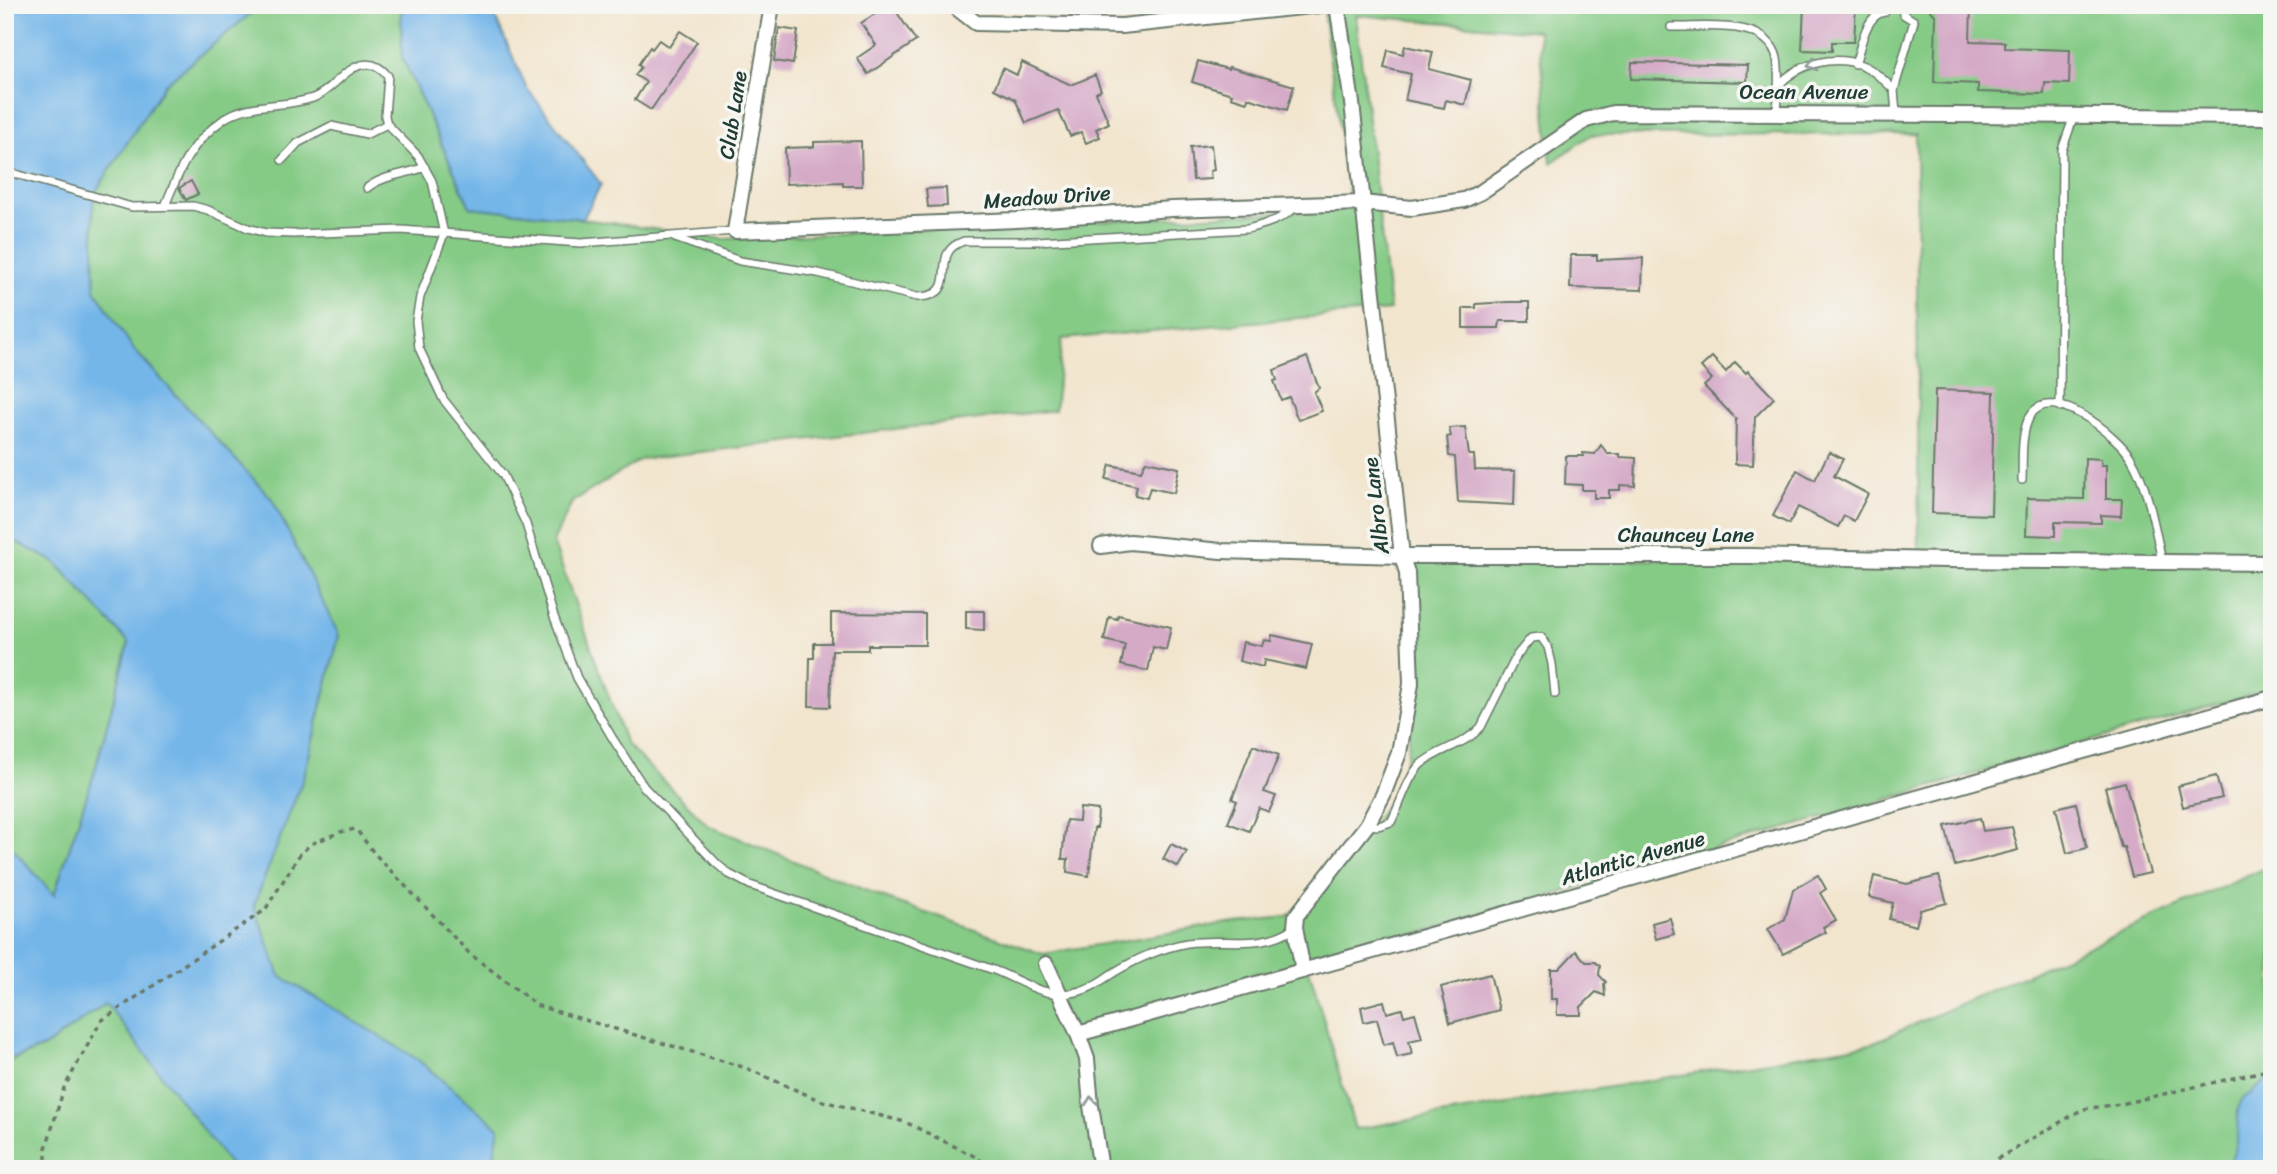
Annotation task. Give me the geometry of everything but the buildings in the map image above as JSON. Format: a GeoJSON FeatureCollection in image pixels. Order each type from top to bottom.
{"type":"FeatureCollection","features":[{"type":"Feature","properties":{"kind":"street","name":"Club Lane"},"geometry":{"type":"LineString","coordinates":[[735,231],[772,5]]}},
{"type":"Feature","properties":{"kind":"street"},"geometry":{"type":"LineString","coordinates":[[957,5],[958,9],[976,23],[1122,26],[1320,5]]}},
{"type":"Feature","properties":{"kind":"street","name":"Albro Lane"},"geometry":{"type":"LineString","coordinates":[[1294,926],[1298,912],[1367,825],[1384,794],[1399,753],[1411,684],[1407,573],[1402,556],[1352,103],[1337,5]]}},
{"type":"Feature","properties":{"kind":"street","name":"Ocean Avenue"},"geometry":{"type":"LineString","coordinates":[[1362,204],[1412,208],[1464,200],[1503,178],[1586,120],[1613,113],[2272,117]]}},
{"type":"Feature","properties":{"kind":"street","name":"Meadow Drive"},"geometry":{"type":"LineString","coordinates":[[735,231],[1017,220],[1172,209],[1362,204]]}},
{"type":"Feature","properties":{"kind":"street","name":"Chauncey Lane"},"geometry":{"type":"LineString","coordinates":[[1101,546],[1130,542],[1221,551],[1402,556],[1750,556],[2272,563]]}},
{"type":"Feature","properties":{"kind":"street","name":"Atlantic Avenue"},"geometry":{"type":"LineString","coordinates":[[1078,1034],[2272,698]]}},
{"type":"Feature","properties":{"kind":"street"},"geometry":{"type":"LineString","coordinates":[[1294,926],[1303,971]]}},
{"type":"Feature","properties":{"kind":"street"},"geometry":{"type":"LineString","coordinates":[[1046,964],[1087,1059],[1101,1169]]}},
{"type":"Feature","properties":{"kind":"lane"},"geometry":{"type":"LineString","coordinates":[[1855,64],[1871,18],[1885,12]]}},
{"type":"Feature","properties":{"kind":"lane"},"geometry":{"type":"LineString","coordinates":[[1896,114],[1894,90],[1914,21],[1903,14]]}},
{"type":"Feature","properties":{"kind":"lane"},"geometry":{"type":"LineString","coordinates":[[1671,27],[1745,28],[1763,37],[1770,43],[1777,58],[1777,113]]}},
{"type":"Feature","properties":{"kind":"lane"},"geometry":{"type":"LineString","coordinates":[[1778,87],[1801,68],[1823,62],[1848,62],[1864,66],[1894,90]]}},
{"type":"Feature","properties":{"kind":"lane"},"geometry":{"type":"LineString","coordinates":[[165,206],[183,162],[197,142],[227,117],[269,104],[313,98],[328,91],[335,81],[362,64],[372,64],[383,69],[388,76],[387,124],[425,167],[432,181],[444,234],[421,296],[416,321],[419,348],[443,399],[503,475],[526,524],[553,614],[577,678],[644,788],[729,874],[750,885],[998,971],[1036,989],[1069,994],[1089,989],[1151,953],[1186,943],[1216,940],[1250,943],[1266,941],[1283,936],[1294,926]]}},
{"type":"Feature","properties":{"kind":"lane"},"geometry":{"type":"LineString","coordinates":[[2060,407],[2062,150],[2074,115]]}},
{"type":"Feature","properties":{"kind":"lane"},"geometry":{"type":"LineString","coordinates":[[282,160],[298,143],[331,126],[367,134],[387,124]]}},
{"type":"Feature","properties":{"kind":"lane"},"geometry":{"type":"LineString","coordinates":[[367,188],[379,180],[425,167]]}},
{"type":"Feature","properties":{"kind":"lane"},"geometry":{"type":"LineString","coordinates":[[5,170],[127,206],[193,206],[267,233],[401,230],[581,243],[735,231]]}},
{"type":"Feature","properties":{"kind":"lane"},"geometry":{"type":"LineString","coordinates":[[671,237],[740,261],[818,273],[917,297],[937,294],[942,286],[949,249],[964,241],[1037,241],[1247,229],[1286,216],[1297,206]]}},
{"type":"Feature","properties":{"kind":"lane"},"geometry":{"type":"LineString","coordinates":[[2022,480],[2025,432],[2030,416],[2038,408],[2047,406],[2071,408],[2106,429],[2131,458],[2153,518],[2162,562]]}},
{"type":"Feature","properties":{"kind":"lane"},"geometry":{"type":"LineString","coordinates":[[1367,825],[1378,827],[1391,822],[1420,765],[1473,736],[1481,727],[1517,655],[1531,638],[1541,637],[1548,647],[1555,694]]}},
{"type":"Feature","properties":{"kind":"path"},"geometry":{"type":"LineString","coordinates":[[46,1169],[46,1148],[64,1088],[101,1021],[265,909],[300,854],[311,844],[340,832],[356,829],[374,853],[469,953],[538,1006],[746,1068],[819,1100],[905,1122],[974,1156],[993,1169]]}},
{"type":"Feature","properties":{"kind":"path"},"geometry":{"type":"LineString","coordinates":[[1980,1169],[2083,1109],[2122,1104],[2272,1069]]}},
{"type":"Feature","properties":{"kind":"green space"},"geometry":{"type":"Polygon","coordinates":[[[261,5],[401,5],[402,57],[470,207],[583,219],[724,239],[1351,209],[1324,5],[2272,5],[2272,689],[1308,965],[1355,1129],[1870,1044],[2272,865],[2272,1169],[5,1169],[5,1063],[46,1046],[254,905],[304,776],[339,636],[272,499],[134,350],[95,290],[93,203],[5,165],[96,191],[165,84],[261,5]],[[1356,15],[1390,310],[1062,339],[1055,410],[642,459],[572,502],[553,542],[626,744],[709,826],[884,898],[1043,954],[1234,922],[1287,917],[1320,891],[1350,857],[1391,798],[1407,757],[1410,730],[1408,560],[1919,560],[1916,134],[1591,135],[1551,163],[1538,31],[1356,15]]]}},
{"type":"Feature","properties":{"kind":"green space"},"geometry":{"type":"Polygon","coordinates":[[[5,536],[55,562],[129,642],[94,774],[54,895],[5,840],[5,536]]]}},
{"type":"Feature","properties":{"kind":"water"},"geometry":{"type":"Polygon","coordinates":[[[5,5],[261,5],[165,84],[96,191],[93,203],[95,290],[134,350],[272,499],[339,635],[304,776],[254,905],[280,976],[417,1059],[499,1128],[493,1162],[496,1169],[233,1169],[106,1003],[46,1046],[15,1058],[5,1054],[5,840],[54,895],[94,774],[129,643],[55,562],[5,536],[5,5]]]}},
{"type":"Feature","properties":{"kind":"water"},"geometry":{"type":"Polygon","coordinates":[[[401,5],[490,5],[526,87],[601,184],[583,219],[470,207],[402,57],[401,5]]]}},
{"type":"Feature","properties":{"kind":"water"},"geometry":{"type":"Polygon","coordinates":[[[2272,1076],[2272,1169],[2227,1169],[2237,1144],[2238,1109],[2242,1100],[2272,1076]]]}}]}
